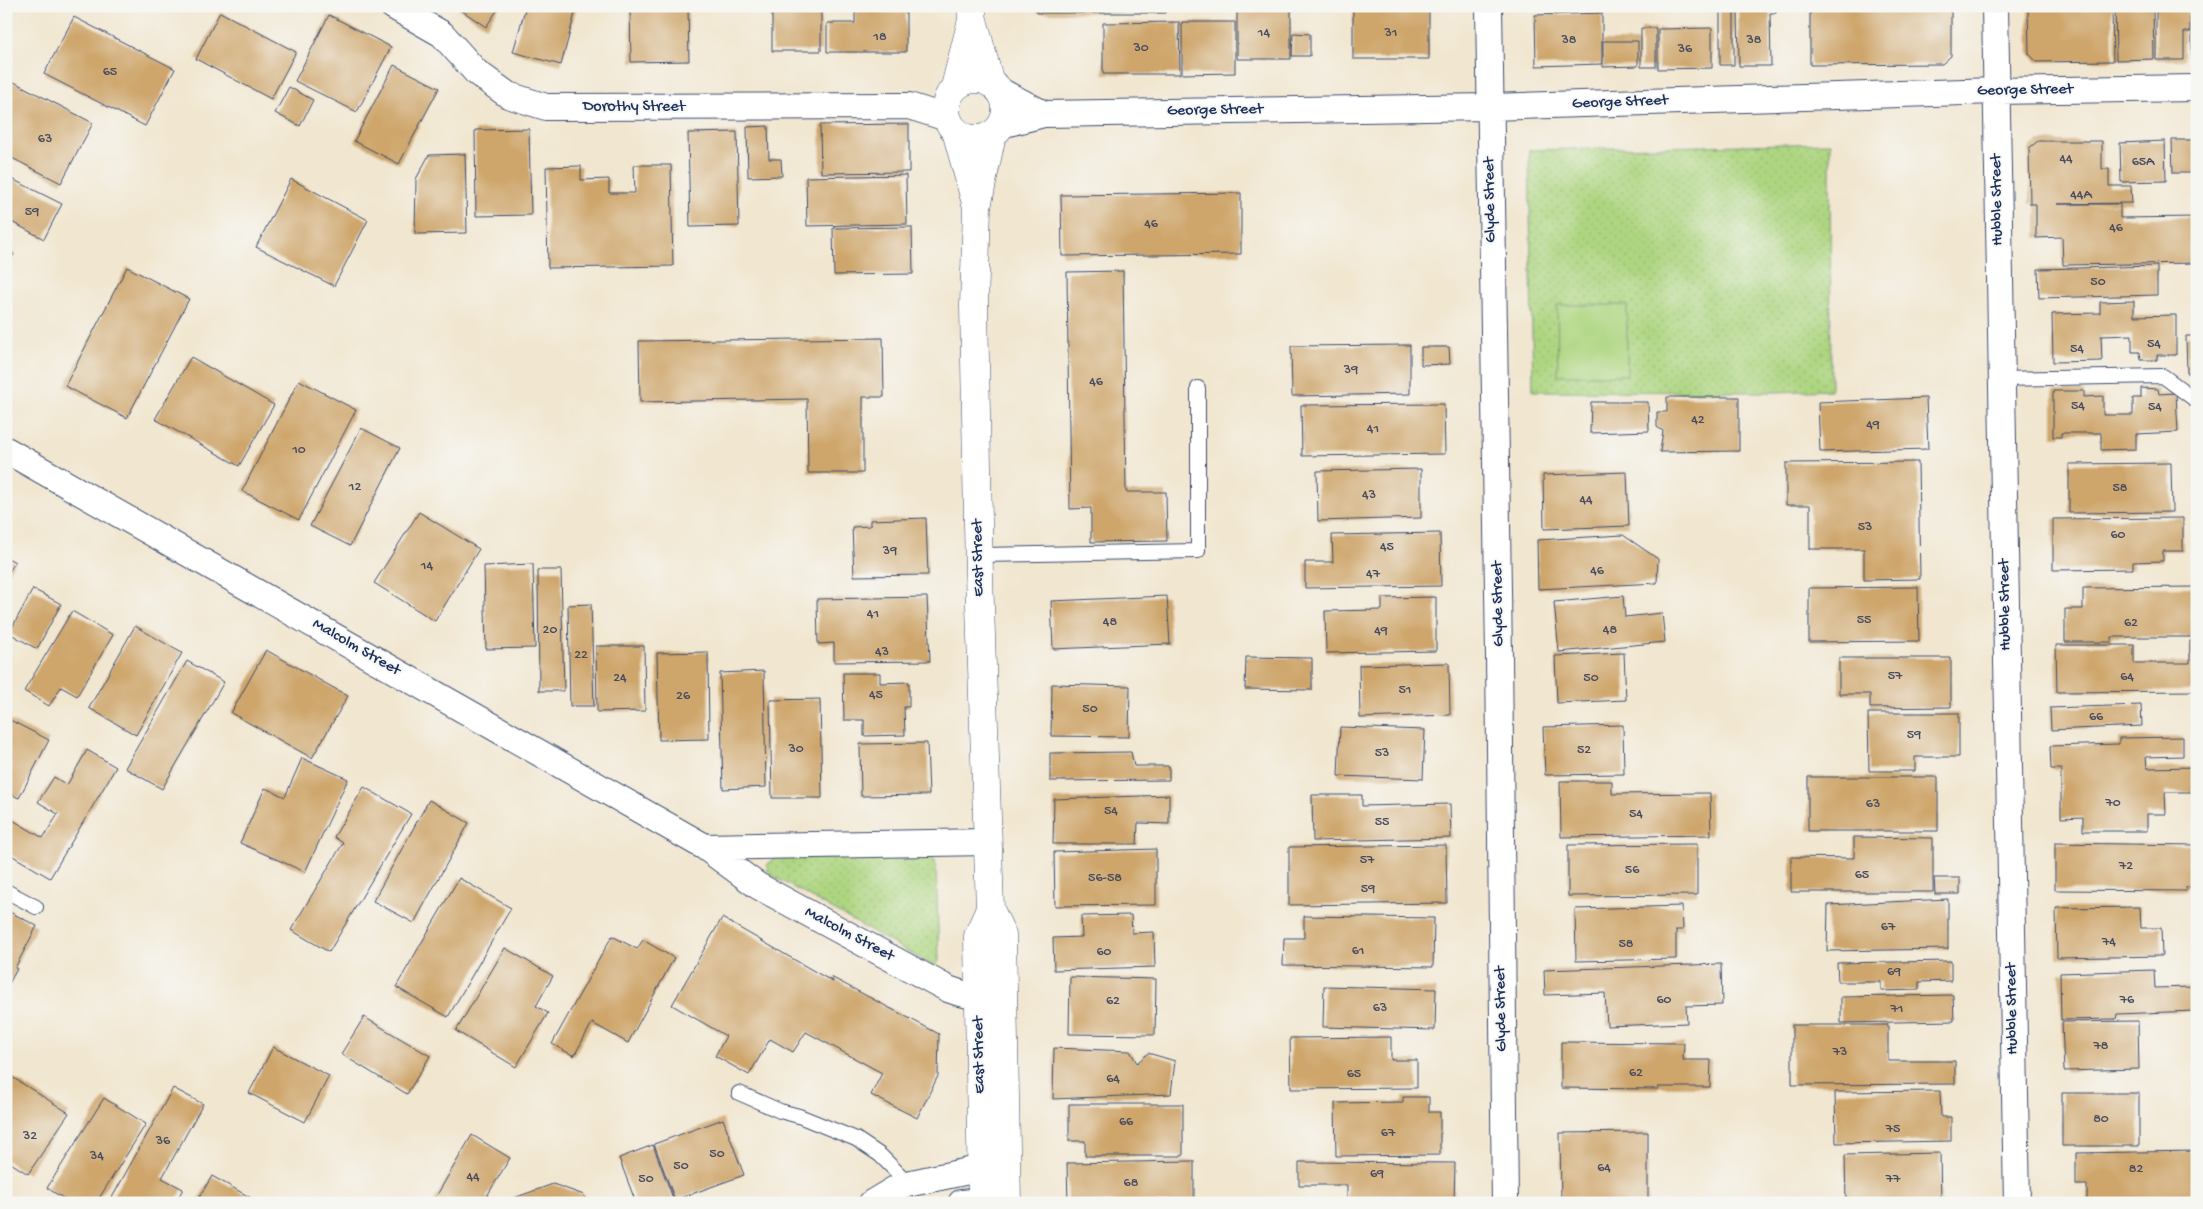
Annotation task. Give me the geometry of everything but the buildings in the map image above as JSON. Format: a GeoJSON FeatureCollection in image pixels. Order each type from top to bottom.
{"type":"FeatureCollection","features":[{"type":"Feature","properties":{"kind":"street","name":"Dorothy Street"},"geometry":{"type":"LineString","coordinates":[[393,6],[442,34],[476,72],[508,95],[546,107],[952,107]]}},
{"type":"Feature","properties":{"kind":"street","name":"Glyde Street"},"geometry":{"type":"LineString","coordinates":[[1489,6],[1489,107],[1500,656],[1505,1203]]}},
{"type":"Feature","properties":{"kind":"street","name":"Hubble Street"},"geometry":{"type":"LineString","coordinates":[[1995,6],[2017,1203]]}},
{"type":"Feature","properties":{"kind":"street","name":"East Street"},"geometry":{"type":"LineString","coordinates":[[972,11],[994,86]]}},
{"type":"Feature","properties":{"kind":"street","name":"East Street"},"geometry":{"type":"LineString","coordinates":[[972,11],[952,107],[977,207]]}},
{"type":"Feature","properties":{"kind":"street"},"geometry":{"type":"LineString","coordinates":[[975,79],[994,86],[1005,107],[1004,116],[996,129],[983,138],[973,138],[952,107],[961,83],[975,79]]}},
{"type":"Feature","properties":{"kind":"street","name":"George Street"},"geometry":{"type":"LineString","coordinates":[[994,86],[1044,114]]}},
{"type":"Feature","properties":{"kind":"street","name":"George Street"},"geometry":{"type":"LineString","coordinates":[[996,129],[1044,114],[1489,107],[1996,91],[2197,88]]}},
{"type":"Feature","properties":{"kind":"street","name":"East Street"},"geometry":{"type":"LineString","coordinates":[[988,1202],[994,1165],[991,998],[978,936],[990,909],[979,555],[974,306],[977,207],[996,129]]}},
{"type":"Feature","properties":{"kind":"street","name":"Malcolm Street"},"geometry":{"type":"LineString","coordinates":[[6,450],[705,847],[758,886],[948,989],[961,994],[991,998]]}},
{"type":"Feature","properties":{"kind":"street"},"geometry":{"type":"LineString","coordinates":[[705,847],[988,842]]}},
{"type":"Feature","properties":{"kind":"street"},"geometry":{"type":"LineString","coordinates":[[872,1203],[902,1186],[994,1165]]}},
{"type":"Feature","properties":{"kind":"lane"},"geometry":{"type":"LineString","coordinates":[[2002,379],[2163,376],[2197,401]]}},
{"type":"Feature","properties":{"kind":"lane"},"geometry":{"type":"LineString","coordinates":[[979,555],[1198,551],[1198,388]]}},
{"type":"Feature","properties":{"kind":"lane"},"geometry":{"type":"LineString","coordinates":[[6,891],[36,907]]}},
{"type":"Feature","properties":{"kind":"lane"},"geometry":{"type":"LineString","coordinates":[[740,1093],[780,1111],[799,1116],[856,1139],[880,1155],[910,1184]]}},
{"type":"Feature","properties":{"kind":"green space"},"geometry":{"type":"Polygon","coordinates":[[[1830,143],[1831,390],[1774,392],[1533,391],[1529,150],[1830,143]]]}},
{"type":"Feature","properties":{"kind":"green space"},"geometry":{"type":"Polygon","coordinates":[[[1557,305],[1627,305],[1627,375],[1558,375],[1557,305]]]}},
{"type":"Feature","properties":{"kind":"green space"},"geometry":{"type":"Polygon","coordinates":[[[930,857],[936,863],[939,961],[935,967],[773,876],[768,872],[767,866],[773,858],[930,857]]]}}]}
